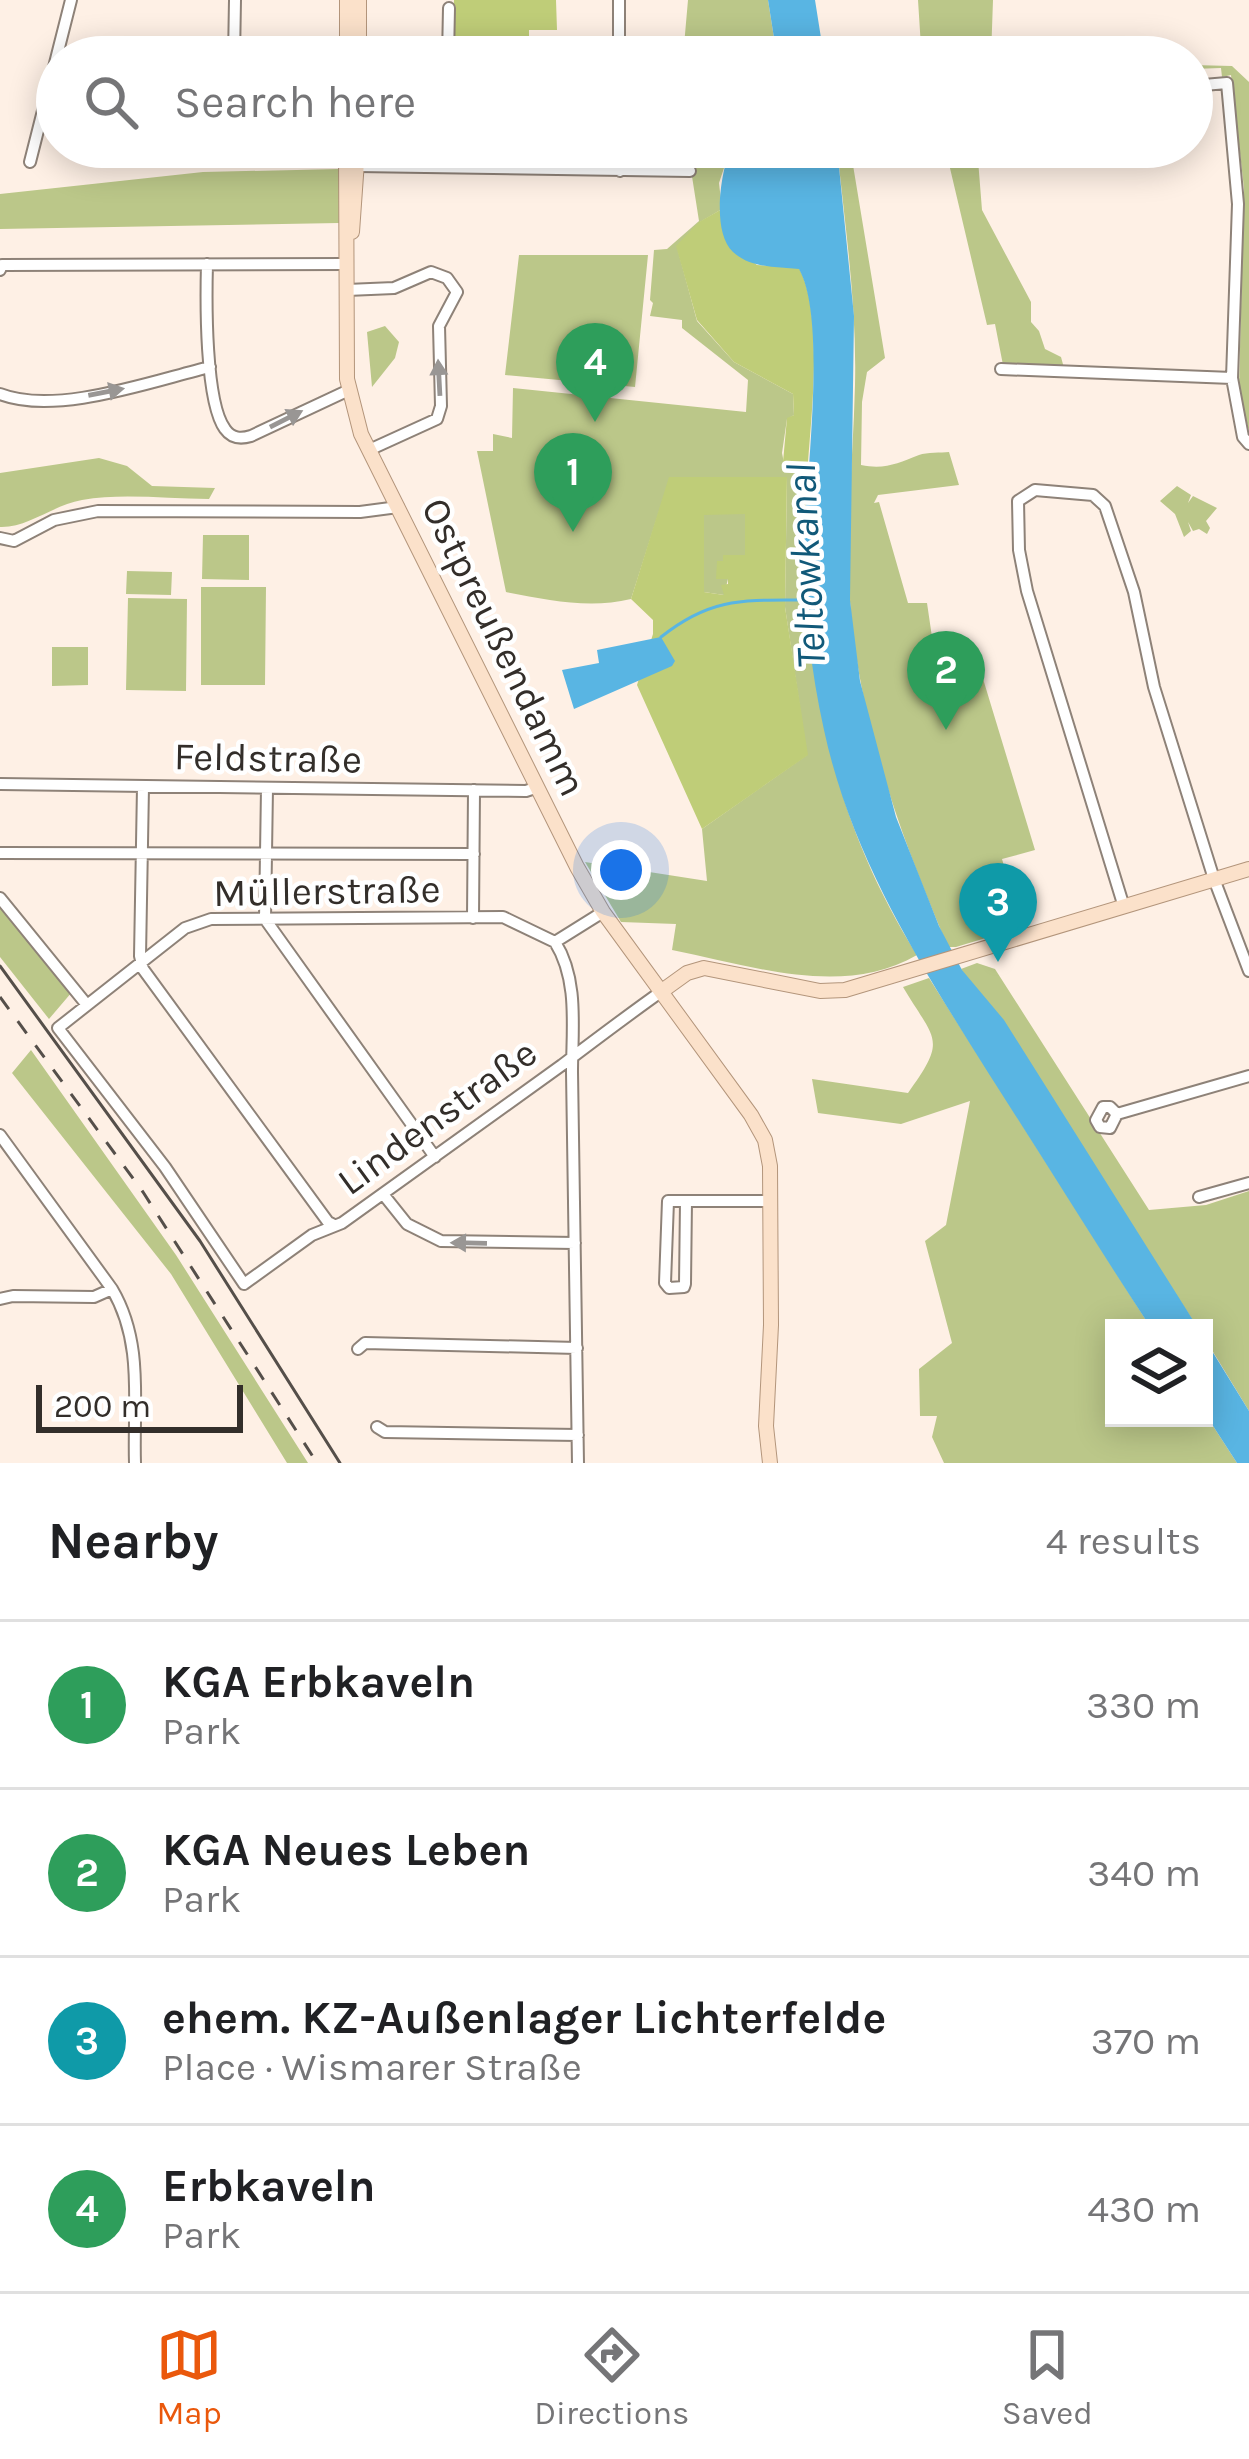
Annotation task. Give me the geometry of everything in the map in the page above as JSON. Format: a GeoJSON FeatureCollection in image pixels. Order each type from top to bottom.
{"type":"FeatureCollection","features":[{"type":"Feature","properties":{"kind":"main road"},"geometry":{"type":"LineString","coordinates":[[347,0],[347,36]]}},
{"type":"Feature","properties":{"kind":"main road"},"geometry":{"type":"LineString","coordinates":[[359,0],[359,36]]}},
{"type":"Feature","properties":{"kind":"main road","name":"Ostpreußendamm"},"geometry":{"type":"LineString","coordinates":[[352,168],[346,290],[349,390],[369,450],[535,788],[603,912],[760,1130],[769,1160],[766,1426],[770,1463]]}},
{"type":"Feature","properties":{"kind":"main road"},"geometry":{"type":"LineString","coordinates":[[662,991],[701,968],[834,991],[1249,869]]}},
{"type":"Feature","properties":{"kind":"street"},"geometry":{"type":"LineString","coordinates":[[62,36],[70,0]]}},
{"type":"Feature","properties":{"kind":"street"},"geometry":{"type":"LineString","coordinates":[[234,36],[235,0]]}},
{"type":"Feature","properties":{"kind":"street"},"geometry":{"type":"LineString","coordinates":[[619,36],[620,0]]}},
{"type":"Feature","properties":{"kind":"street"},"geometry":{"type":"LineString","coordinates":[[448,36],[449,8]]}},
{"type":"Feature","properties":{"kind":"street"},"geometry":{"type":"LineString","coordinates":[[1213,84],[1227,83],[1238,204],[1232,378],[1243,437],[1249,443]]}},
{"type":"Feature","properties":{"kind":"street"},"geometry":{"type":"LineString","coordinates":[[30,162],[36,140]]}},
{"type":"Feature","properties":{"kind":"street"},"geometry":{"type":"LineString","coordinates":[[530,168],[690,171]]}},
{"type":"Feature","properties":{"kind":"street"},"geometry":{"type":"LineString","coordinates":[[207,264],[211,367],[224,428],[245,438],[349,390]]}},
{"type":"Feature","properties":{"kind":"street"},"geometry":{"type":"LineString","coordinates":[[1,268],[347,264]]}},
{"type":"Feature","properties":{"kind":"street"},"geometry":{"type":"LineString","coordinates":[[346,290],[394,288],[431,272],[447,278],[457,292],[439,326],[437,419],[369,450]]}},
{"type":"Feature","properties":{"kind":"street"},"geometry":{"type":"LineString","coordinates":[[0,394],[28,403],[141,385],[211,367]]}},
{"type":"Feature","properties":{"kind":"street"},"geometry":{"type":"LineString","coordinates":[[1000,369],[1232,378]]}},
{"type":"Feature","properties":{"kind":"street"},"geometry":{"type":"LineString","coordinates":[[1124,907],[1028,594],[1016,509],[1021,496],[1035,490],[1097,497],[1105,506],[1134,592],[1154,685],[1214,879],[1249,971]]}},
{"type":"Feature","properties":{"kind":"street"},"geometry":{"type":"LineString","coordinates":[[0,538],[14,541],[55,520],[98,511],[361,512],[398,507]]}},
{"type":"Feature","properties":{"kind":"street","name":"Feldstraße"},"geometry":{"type":"LineString","coordinates":[[0,784],[535,788]]}},
{"type":"Feature","properties":{"kind":"street"},"geometry":{"type":"LineString","coordinates":[[143,787],[141,963],[334,1225]]}},
{"type":"Feature","properties":{"kind":"street"},"geometry":{"type":"LineString","coordinates":[[267,788],[265,920],[434,1157]]}},
{"type":"Feature","properties":{"kind":"street"},"geometry":{"type":"LineString","coordinates":[[473,790],[473,918]]}},
{"type":"Feature","properties":{"kind":"street"},"geometry":{"type":"LineString","coordinates":[[0,853],[474,854]]}},
{"type":"Feature","properties":{"kind":"street"},"geometry":{"type":"LineString","coordinates":[[0,898],[87,1005]]}},
{"type":"Feature","properties":{"kind":"street"},"geometry":{"type":"LineString","coordinates":[[578,1463],[571,981],[555,942],[603,912]]}},
{"type":"Feature","properties":{"kind":"street","name":"Müllerstraße"},"geometry":{"type":"LineString","coordinates":[[244,1284],[152,1149],[58,1028],[191,925],[211,920],[510,919],[555,942]]}},
{"type":"Feature","properties":{"kind":"street","name":"Lindenstraße"},"geometry":{"type":"LineString","coordinates":[[244,1284],[312,1235],[383,1194],[662,991]]}},
{"type":"Feature","properties":{"kind":"street"},"geometry":{"type":"LineString","coordinates":[[1117,1114],[1249,1076]]}},
{"type":"Feature","properties":{"kind":"street"},"geometry":{"type":"LineString","coordinates":[[0,1135],[112,1289],[126,1316],[134,1347],[135,1463]]}},
{"type":"Feature","properties":{"kind":"street"},"geometry":{"type":"LineString","coordinates":[[1199,1197],[1249,1183]]}},
{"type":"Feature","properties":{"kind":"street"},"geometry":{"type":"LineString","coordinates":[[383,1194],[407,1224],[432,1239],[575,1243]]}},
{"type":"Feature","properties":{"kind":"street"},"geometry":{"type":"LineString","coordinates":[[686,1201],[686,1284],[669,1288],[665,1283],[668,1201],[686,1201],[770,1201]]}},
{"type":"Feature","properties":{"kind":"street"},"geometry":{"type":"LineString","coordinates":[[0,1299],[94,1297],[112,1289]]}},
{"type":"Feature","properties":{"kind":"street"},"geometry":{"type":"LineString","coordinates":[[373,1345],[577,1348]]}},
{"type":"Feature","properties":{"kind":"street"},"geometry":{"type":"LineString","coordinates":[[377,1426],[385,1432],[578,1435]]}},
{"type":"Feature","properties":{"kind":"green space"},"geometry":{"type":"Polygon","coordinates":[[[454,0],[556,0],[557,30],[529,30],[529,36],[453,36],[454,0]]]}},
{"type":"Feature","properties":{"kind":"green space"},"geometry":{"type":"Polygon","coordinates":[[[688,0],[768,0],[774,36],[685,36],[688,0]]]}},
{"type":"Feature","properties":{"kind":"green space"},"geometry":{"type":"Polygon","coordinates":[[[918,0],[993,0],[992,36],[920,36],[918,0]]]}},
{"type":"Feature","properties":{"kind":"green space"},"geometry":{"type":"Polygon","coordinates":[[[1213,66],[1232,66],[1249,82],[1249,432],[1239,387],[1244,188],[1231,75],[1222,77],[1221,68],[1213,66]]]}},
{"type":"Feature","properties":{"kind":"green space"},"geometry":{"type":"Polygon","coordinates":[[[724,168],[719,183],[722,209],[700,222],[677,247],[697,321],[734,362],[793,394],[794,415],[787,419],[782,453],[785,468],[807,478],[808,605],[824,726],[859,842],[917,955],[889,968],[859,975],[797,975],[672,950],[676,924],[621,922],[585,862],[707,881],[702,829],[807,755],[785,607],[787,477],[670,477],[631,599],[584,603],[506,592],[477,451],[493,451],[493,434],[512,438],[513,388],[746,412],[748,380],[682,328],[682,320],[650,316],[654,250],[667,249],[699,221],[691,170],[675,169],[724,168]]]}},
{"type":"Feature","properties":{"kind":"green space"},"geometry":{"type":"Polygon","coordinates":[[[839,168],[853,168],[885,358],[867,372],[861,465],[884,466],[922,454],[949,452],[959,485],[878,495],[874,503],[879,502],[908,603],[927,603],[937,671],[977,659],[1035,850],[1002,859],[1022,927],[956,947],[948,947],[890,797],[860,681],[849,545],[855,385],[850,266],[839,168]]]}},
{"type":"Feature","properties":{"kind":"green space"},"geometry":{"type":"Polygon","coordinates":[[[950,168],[979,168],[982,210],[1031,302],[1031,322],[1045,349],[1061,357],[1064,368],[1003,365],[995,324],[987,325],[950,168]]]}},
{"type":"Feature","properties":{"kind":"green space"},"geometry":{"type":"Polygon","coordinates":[[[339,169],[339,223],[0,229],[0,194],[203,172],[339,169]]]}},
{"type":"Feature","properties":{"kind":"green space"},"geometry":{"type":"Polygon","coordinates":[[[722,209],[726,240],[757,265],[799,268],[807,289],[814,370],[807,478],[785,468],[783,462],[787,418],[794,415],[793,394],[734,362],[697,320],[676,246],[699,222],[722,209]]]}},
{"type":"Feature","properties":{"kind":"green space"},"geometry":{"type":"Polygon","coordinates":[[[519,255],[648,255],[635,387],[505,375],[519,255]]]}},
{"type":"Feature","properties":{"kind":"green space"},"geometry":{"type":"Polygon","coordinates":[[[385,326],[399,342],[395,358],[372,387],[367,332],[385,326]]]}},
{"type":"Feature","properties":{"kind":"green space"},"geometry":{"type":"Polygon","coordinates":[[[99,458],[127,466],[152,486],[215,488],[209,499],[82,500],[21,524],[0,527],[0,473],[99,458]]]}},
{"type":"Feature","properties":{"kind":"green space"},"geometry":{"type":"Polygon","coordinates":[[[669,477],[787,477],[785,607],[808,755],[702,829],[637,685],[653,620],[631,599],[669,477]],[[745,514],[704,515],[704,592],[724,595],[721,585],[728,584],[728,579],[716,579],[717,561],[723,561],[723,555],[745,555],[745,514]]]}},
{"type":"Feature","properties":{"kind":"green space"},"geometry":{"type":"Polygon","coordinates":[[[1177,486],[1191,495],[1188,503],[1193,496],[1217,508],[1206,521],[1207,534],[1193,531],[1188,522],[1191,531],[1184,537],[1175,514],[1160,501],[1177,486]]]}},
{"type":"Feature","properties":{"kind":"green space"},"geometry":{"type":"Polygon","coordinates":[[[704,514],[745,514],[745,555],[728,579],[724,595],[704,592],[704,514]]]}},
{"type":"Feature","properties":{"kind":"green space"},"geometry":{"type":"Polygon","coordinates":[[[203,535],[249,535],[249,580],[202,579],[203,535]]]}},
{"type":"Feature","properties":{"kind":"green space"},"geometry":{"type":"Polygon","coordinates":[[[127,571],[172,572],[171,595],[126,594],[127,571]]]}},
{"type":"Feature","properties":{"kind":"green space"},"geometry":{"type":"Polygon","coordinates":[[[201,587],[266,587],[265,685],[201,685],[201,587]]]}},
{"type":"Feature","properties":{"kind":"green space"},"geometry":{"type":"Polygon","coordinates":[[[128,598],[187,599],[186,691],[126,690],[128,598]]]}},
{"type":"Feature","properties":{"kind":"green space"},"geometry":{"type":"Polygon","coordinates":[[[52,647],[88,647],[88,685],[52,686],[52,647]]]}},
{"type":"Feature","properties":{"kind":"green space"},"geometry":{"type":"Polygon","coordinates":[[[0,906],[72,992],[49,1019],[0,957],[0,906]]]}},
{"type":"Feature","properties":{"kind":"green space"},"geometry":{"type":"Polygon","coordinates":[[[977,963],[995,969],[1149,1210],[1206,1205],[1249,1191],[1249,1411],[1213,1352],[1213,1319],[1192,1319],[961,969],[977,963]]]}},
{"type":"Feature","properties":{"kind":"green space"},"geometry":{"type":"Polygon","coordinates":[[[929,978],[1145,1319],[1105,1319],[1105,1427],[1213,1426],[1237,1463],[944,1463],[932,1437],[937,1416],[920,1416],[919,1369],[952,1343],[925,1241],[946,1225],[970,1101],[901,1124],[818,1113],[812,1079],[908,1093],[929,1061],[933,1040],[903,987],[929,978]]]}},
{"type":"Feature","properties":{"kind":"green space"},"geometry":{"type":"Polygon","coordinates":[[[31,1050],[176,1255],[308,1463],[287,1463],[171,1274],[12,1073],[31,1050]]]}},
{"type":"Feature","properties":{"kind":"water"},"geometry":{"type":"Polygon","coordinates":[[[768,0],[815,0],[821,36],[774,36],[768,0]]]}},
{"type":"Feature","properties":{"kind":"water","name":"Teltowkanal"},"geometry":{"type":"Polygon","coordinates":[[[725,168],[839,168],[854,316],[850,600],[860,681],[896,817],[939,926],[962,970],[1004,1020],[1192,1319],[1145,1319],[938,992],[870,867],[824,730],[807,618],[804,549],[814,363],[808,293],[799,269],[764,266],[733,252],[722,230],[725,168]]]}},
{"type":"Feature","properties":{"kind":"water"},"geometry":{"type":"Polygon","coordinates":[[[661,637],[675,661],[672,666],[574,709],[562,670],[599,663],[597,650],[661,637]]]}},
{"type":"Feature","properties":{"kind":"water"},"geometry":{"type":"Polygon","coordinates":[[[1213,1353],[1249,1411],[1249,1463],[1237,1463],[1213,1426],[1213,1353]]]}},
{"type":"Feature","properties":{"kind":"waterway","name":"Teltowkanal"},"geometry":{"type":"LineString","coordinates":[[661,637],[712,608],[746,601],[805,600]]}},
{"type":"Feature","properties":{"kind":"tram line"},"geometry":{"type":"LineString","coordinates":[[0,966],[200,1241],[340,1463]]}},
{"type":"Feature","properties":{"kind":"railway"},"geometry":{"type":"LineString","coordinates":[[0,997],[143,1192],[317,1463]]}},
{"type":"Feature","properties":{"kind":"place","name":"Erbkaveln"},"geometry":{"type":"Point","coordinates":[595,422]}},
{"type":"Feature","properties":{"kind":"place","name":"KGA Erbkaveln"},"geometry":{"type":"Point","coordinates":[573,532]}},
{"type":"Feature","properties":{"kind":"place","name":"KGA Neues Leben"},"geometry":{"type":"Point","coordinates":[946,730]}},
{"type":"Feature","properties":{"kind":"place","name":"ehem. KZ-Außenlager Lichterfelde"},"geometry":{"type":"Point","coordinates":[998,962]}}]}
